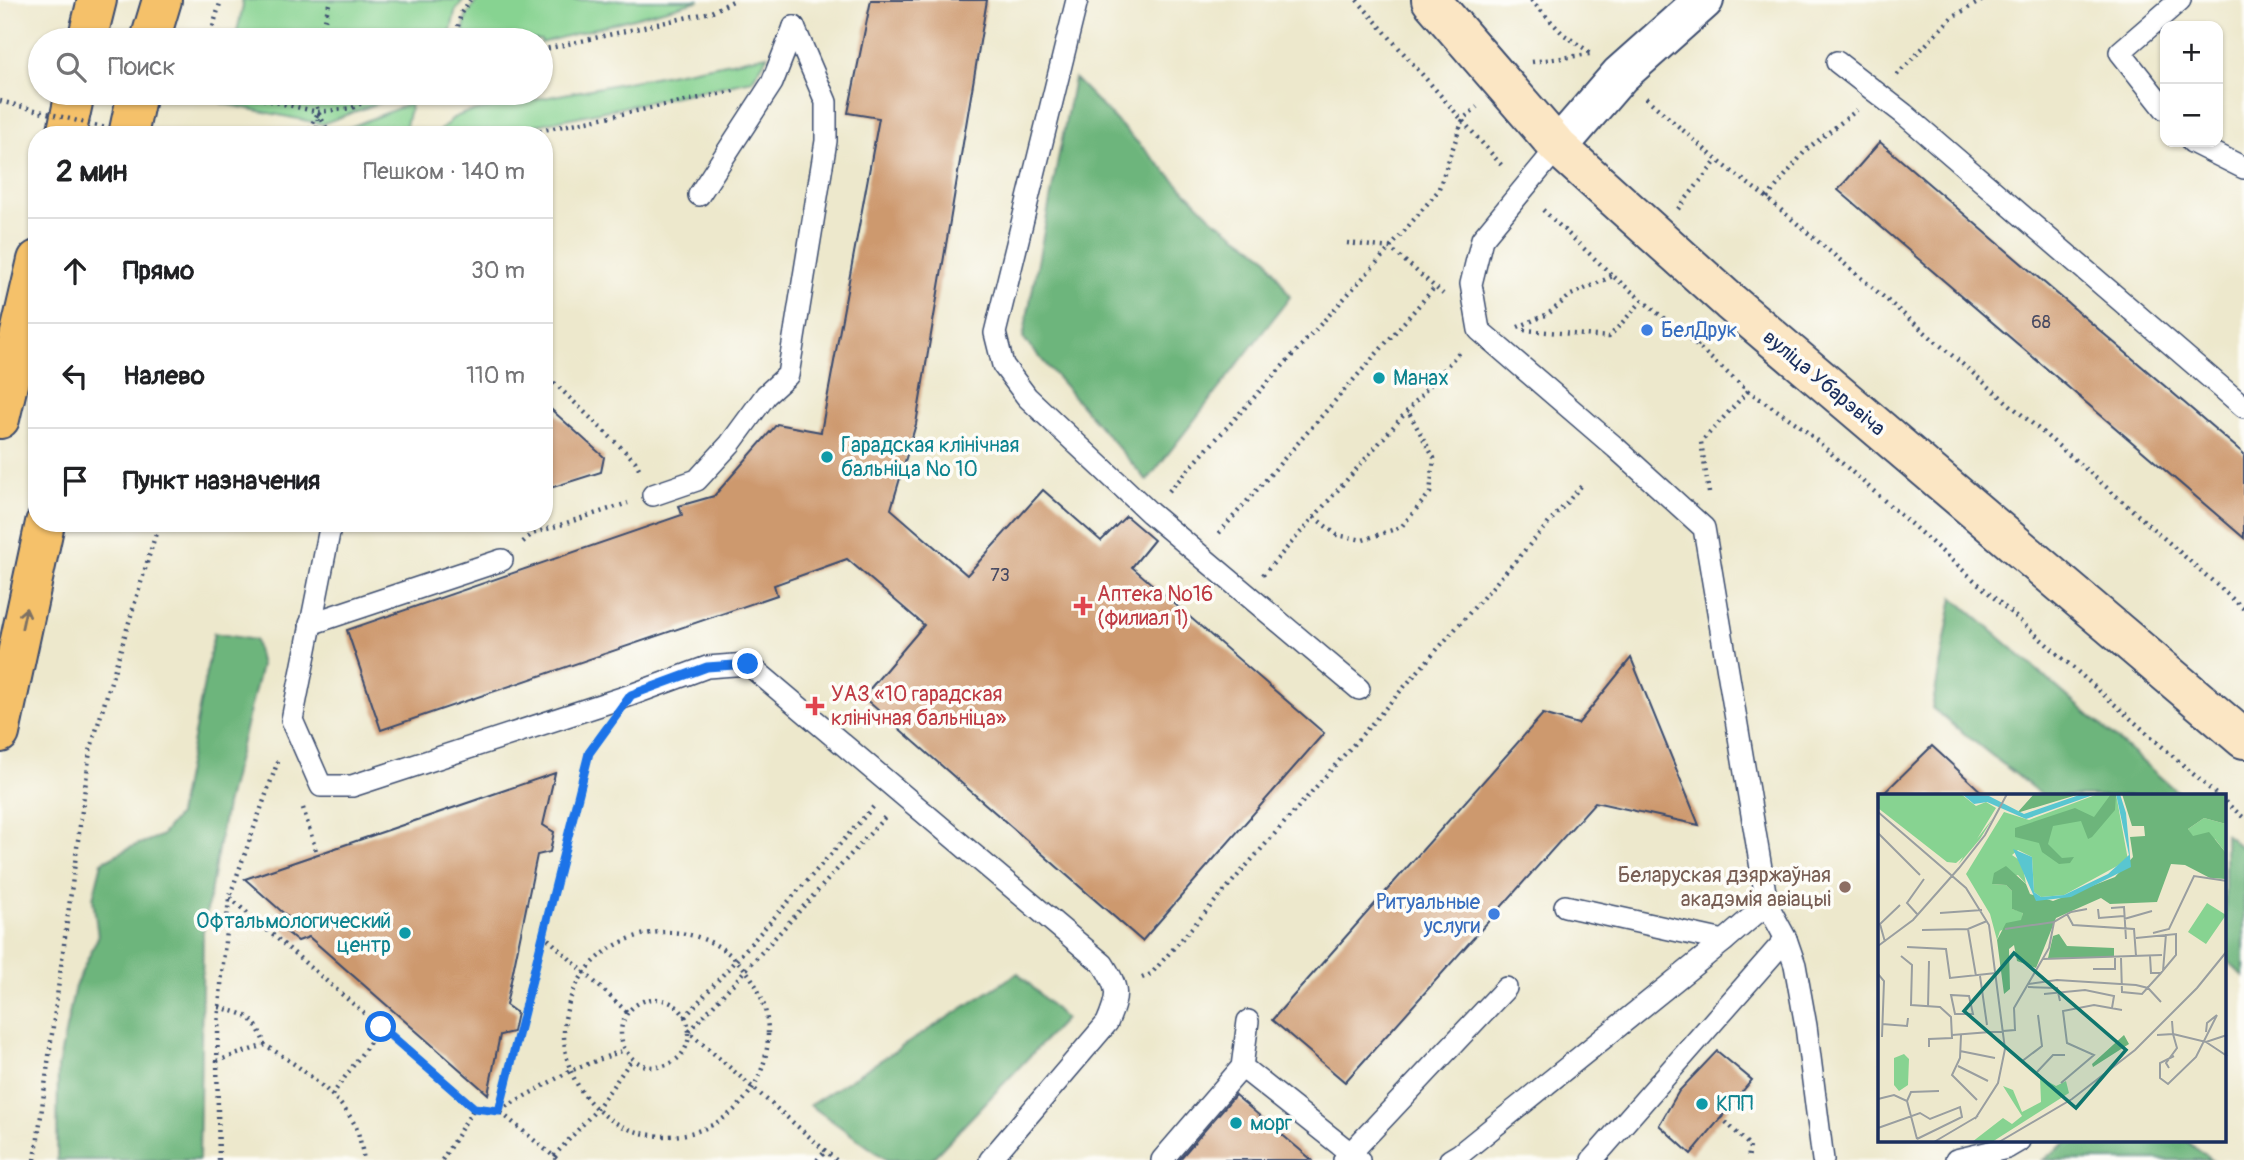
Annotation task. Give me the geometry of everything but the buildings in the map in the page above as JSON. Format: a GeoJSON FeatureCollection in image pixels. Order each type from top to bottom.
{"type":"FeatureCollection","features":[{"type":"Feature","properties":{"kind":"highway"},"geometry":{"type":"LineString","coordinates":[[91,28],[97,0]]}},
{"type":"Feature","properties":{"kind":"highway"},"geometry":{"type":"LineString","coordinates":[[154,28],[162,0]]}},
{"type":"Feature","properties":{"kind":"highway"},"geometry":{"type":"LineString","coordinates":[[68,126],[72,105]]}},
{"type":"Feature","properties":{"kind":"highway"},"geometry":{"type":"LineString","coordinates":[[132,126],[135,105]]}},
{"type":"Feature","properties":{"kind":"highway"},"geometry":{"type":"LineString","coordinates":[[0,419],[28,299]]}},
{"type":"Feature","properties":{"kind":"highway"},"geometry":{"type":"LineString","coordinates":[[0,733],[43,532]]}},
{"type":"Feature","properties":{"kind":"main road","name":"вуліца Убарэвіча"},"geometry":{"type":"LineString","coordinates":[[1430,0],[1558,147],[1730,302],[2244,738]]}},
{"type":"Feature","properties":{"kind":"street"},"geometry":{"type":"LineString","coordinates":[[1558,147],[1620,75],[1704,0]]}},
{"type":"Feature","properties":{"kind":"lane"},"geometry":{"type":"LineString","coordinates":[[1077,0],[995,332],[1003,365],[1027,397],[1150,513],[1359,689]]}},
{"type":"Feature","properties":{"kind":"lane"},"geometry":{"type":"LineString","coordinates":[[2160,103],[2120,52],[2180,0]]}},
{"type":"Feature","properties":{"kind":"lane"},"geometry":{"type":"LineString","coordinates":[[653,495],[697,480],[730,444],[766,395],[788,375],[826,141],[826,102],[794,27],[772,83],[699,195]]}},
{"type":"Feature","properties":{"kind":"lane"},"geometry":{"type":"LineString","coordinates":[[1837,62],[1904,114],[2244,407]]}},
{"type":"Feature","properties":{"kind":"lane"},"geometry":{"type":"LineString","coordinates":[[1558,147],[1482,239],[1471,284],[1479,330],[1704,528],[1766,904],[1786,940],[1795,965],[1823,1160]]}},
{"type":"Feature","properties":{"kind":"lane"},"geometry":{"type":"LineString","coordinates":[[2202,147],[2244,168]]}},
{"type":"Feature","properties":{"kind":"lane"},"geometry":{"type":"LineString","coordinates":[[329,532],[292,720],[321,786],[352,786],[631,695],[707,667],[748,664],[1103,964],[1115,983],[1115,1004],[1107,1023],[990,1160]]}},
{"type":"Feature","properties":{"kind":"lane"},"geometry":{"type":"LineString","coordinates":[[310,624],[502,560]]}},
{"type":"Feature","properties":{"kind":"lane"},"geometry":{"type":"LineString","coordinates":[[1450,1160],[1724,942],[1766,904]]}},
{"type":"Feature","properties":{"kind":"lane"},"geometry":{"type":"LineString","coordinates":[[1565,906],[1724,942]]}},
{"type":"Feature","properties":{"kind":"lane"},"geometry":{"type":"LineString","coordinates":[[1592,1160],[1786,940]]}},
{"type":"Feature","properties":{"kind":"lane"},"geometry":{"type":"LineString","coordinates":[[1242,1067],[1351,1158],[1506,988]]}},
{"type":"Feature","properties":{"kind":"lane"},"geometry":{"type":"LineString","coordinates":[[1162,1160],[1242,1067],[1248,1021]]}},
{"type":"Feature","properties":{"kind":"lane"},"geometry":{"type":"LineString","coordinates":[[1956,1160],[2007,1148],[2016,1142]]}},
{"type":"Feature","properties":{"kind":"path"},"geometry":{"type":"LineString","coordinates":[[213,28],[221,0]]}},
{"type":"Feature","properties":{"kind":"path"},"geometry":{"type":"LineString","coordinates":[[323,28],[330,0]]}},
{"type":"Feature","properties":{"kind":"path"},"geometry":{"type":"LineString","coordinates":[[458,28],[461,13],[470,0]]}},
{"type":"Feature","properties":{"kind":"path"},"geometry":{"type":"LineString","coordinates":[[1528,63],[1593,54],[1563,34],[1531,0]]}},
{"type":"Feature","properties":{"kind":"path"},"geometry":{"type":"LineString","coordinates":[[553,47],[711,12],[731,1]]}},
{"type":"Feature","properties":{"kind":"path"},"geometry":{"type":"LineString","coordinates":[[1620,75],[1717,160],[1767,198],[2016,409],[2244,609]]}},
{"type":"Feature","properties":{"kind":"path"},"geometry":{"type":"LineString","coordinates":[[553,128],[772,83]]}},
{"type":"Feature","properties":{"kind":"path"},"geometry":{"type":"LineString","coordinates":[[0,100],[97,126]]}},
{"type":"Feature","properties":{"kind":"path"},"geometry":{"type":"LineString","coordinates":[[288,105],[318,112],[358,105]]}},
{"type":"Feature","properties":{"kind":"path"},"geometry":{"type":"LineString","coordinates":[[317,105],[325,126]]}},
{"type":"Feature","properties":{"kind":"path"},"geometry":{"type":"LineString","coordinates":[[311,126],[318,112]]}},
{"type":"Feature","properties":{"kind":"path"},"geometry":{"type":"LineString","coordinates":[[317,126],[318,112]]}},
{"type":"Feature","properties":{"kind":"path"},"geometry":{"type":"LineString","coordinates":[[1150,513],[1390,248],[1438,191],[1462,119]]}},
{"type":"Feature","properties":{"kind":"path"},"geometry":{"type":"LineString","coordinates":[[1677,211],[1717,160]]}},
{"type":"Feature","properties":{"kind":"path"},"geometry":{"type":"LineString","coordinates":[[1347,243],[1390,248],[1445,295]]}},
{"type":"Feature","properties":{"kind":"path"},"geometry":{"type":"LineString","coordinates":[[1613,276],[1571,295],[1548,314],[1512,330],[1609,337],[1642,301]]}},
{"type":"Feature","properties":{"kind":"path"},"geometry":{"type":"LineString","coordinates":[[1214,539],[1435,287]]}},
{"type":"Feature","properties":{"kind":"path"},"geometry":{"type":"LineString","coordinates":[[1260,578],[1479,330]]}},
{"type":"Feature","properties":{"kind":"path"},"geometry":{"type":"LineString","coordinates":[[553,382],[635,461],[653,495],[553,527]]}},
{"type":"Feature","properties":{"kind":"path"},"geometry":{"type":"LineString","coordinates":[[1701,442],[1748,391],[1798,425],[2216,794]]}},
{"type":"Feature","properties":{"kind":"path"},"geometry":{"type":"LineString","coordinates":[[1314,517],[1337,535],[1363,540],[1401,527],[1430,493],[1434,457],[1408,411]]}},
{"type":"Feature","properties":{"kind":"path"},"geometry":{"type":"LineString","coordinates":[[1115,989],[1151,974],[1584,483]]}},
{"type":"Feature","properties":{"kind":"path"},"geometry":{"type":"LineString","coordinates":[[35,1160],[90,751],[156,532]]}},
{"type":"Feature","properties":{"kind":"path"},"geometry":{"type":"LineString","coordinates":[[502,560],[532,534],[538,532]]}},
{"type":"Feature","properties":{"kind":"path"},"geometry":{"type":"LineString","coordinates":[[499,1111],[589,753],[631,695]]}},
{"type":"Feature","properties":{"kind":"path"},"geometry":{"type":"LineString","coordinates":[[219,1160],[219,1007],[229,898],[292,720]]}},
{"type":"Feature","properties":{"kind":"path"},"geometry":{"type":"LineString","coordinates":[[685,1017],[898,791]]}},
{"type":"Feature","properties":{"kind":"path"},"geometry":{"type":"LineString","coordinates":[[689,1032],[746,971],[898,791]]}},
{"type":"Feature","properties":{"kind":"path"},"geometry":{"type":"LineString","coordinates":[[300,801],[317,854]]}},
{"type":"Feature","properties":{"kind":"path"},"geometry":{"type":"LineString","coordinates":[[2226,803],[2244,818]]}},
{"type":"Feature","properties":{"kind":"path"},"geometry":{"type":"LineString","coordinates":[[229,898],[474,1108],[499,1111],[556,1158],[596,1110],[632,1059]]}},
{"type":"Feature","properties":{"kind":"path"},"geometry":{"type":"LineString","coordinates":[[667,931],[706,939],[737,960],[746,971],[759,989],[768,1023],[766,1058],[754,1088],[726,1118],[689,1135],[648,1136],[608,1119],[596,1110],[578,1087],[570,1071],[563,1043],[569,1000],[592,963],[626,939],[667,931]]}},
{"type":"Feature","properties":{"kind":"path"},"geometry":{"type":"LineString","coordinates":[[543,934],[627,1012]]}},
{"type":"Feature","properties":{"kind":"path"},"geometry":{"type":"LineString","coordinates":[[650,999],[663,1000],[676,1005],[685,1017],[689,1032],[687,1046],[678,1058],[668,1065],[656,1068],[643,1066],[624,1050],[620,1038],[621,1025],[627,1012],[637,1003],[650,999]]}},
{"type":"Feature","properties":{"kind":"path"},"geometry":{"type":"LineString","coordinates":[[219,1007],[251,1017],[260,1030],[265,1045],[291,1061],[332,1095],[356,1128],[364,1160]]}},
{"type":"Feature","properties":{"kind":"path"},"geometry":{"type":"LineString","coordinates":[[332,1095],[381,1027]]}},
{"type":"Feature","properties":{"kind":"path"},"geometry":{"type":"LineString","coordinates":[[689,1032],[836,1160]]}},
{"type":"Feature","properties":{"kind":"path"},"geometry":{"type":"LineString","coordinates":[[217,1061],[265,1045]]}},
{"type":"Feature","properties":{"kind":"path"},"geometry":{"type":"LineString","coordinates":[[499,1111],[570,1071],[624,1050]]}},
{"type":"Feature","properties":{"kind":"path"},"geometry":{"type":"LineString","coordinates":[[442,1160],[474,1108]]}},
{"type":"Feature","properties":{"kind":"path"},"geometry":{"type":"LineString","coordinates":[[1721,1117],[1750,1146],[1748,1160]]}},
{"type":"Feature","properties":{"kind":"path"},"geometry":{"type":"LineString","coordinates":[[817,1160],[826,1152]]}},
{"type":"Feature","properties":{"kind":"green space"},"geometry":{"type":"Polygon","coordinates":[[[242,0],[463,0],[455,12],[452,28],[238,28],[242,0]]]}},
{"type":"Feature","properties":{"kind":"green space"},"geometry":{"type":"Polygon","coordinates":[[[477,0],[700,0],[553,40],[553,28],[464,28],[466,17],[477,0]]]}},
{"type":"Feature","properties":{"kind":"green space"},"geometry":{"type":"Polygon","coordinates":[[[768,55],[752,80],[532,126],[445,126],[453,118],[465,113],[507,105],[553,105],[553,96],[768,55]]]}},
{"type":"Feature","properties":{"kind":"green space"},"geometry":{"type":"Polygon","coordinates":[[[1074,78],[1212,218],[1266,256],[1290,297],[1147,481],[1023,338],[1074,78]]]}},
{"type":"Feature","properties":{"kind":"green space"},"geometry":{"type":"Polygon","coordinates":[[[231,105],[373,105],[322,124],[231,105]]]}},
{"type":"Feature","properties":{"kind":"green space"},"geometry":{"type":"Polygon","coordinates":[[[406,105],[411,105],[406,126],[353,126],[406,105]]]}},
{"type":"Feature","properties":{"kind":"green space"},"geometry":{"type":"Polygon","coordinates":[[[1953,597],[2180,794],[2040,794],[1932,708],[1953,597]]]}},
{"type":"Feature","properties":{"kind":"green space"},"geometry":{"type":"Polygon","coordinates":[[[214,633],[255,640],[261,666],[226,805],[203,932],[199,1160],[57,1160],[58,1067],[75,986],[98,937],[93,898],[102,862],[161,836],[178,815],[214,633]]]}},
{"type":"Feature","properties":{"kind":"green space"},"geometry":{"type":"Polygon","coordinates":[[[2226,835],[2244,850],[2244,977],[2226,960],[2226,835]]]}},
{"type":"Feature","properties":{"kind":"green space"},"geometry":{"type":"Polygon","coordinates":[[[1018,973],[1065,1019],[931,1160],[887,1160],[810,1105],[1018,973]]]}},
{"type":"Feature","properties":{"kind":"green space"},"geometry":{"type":"Polygon","coordinates":[[[2067,1142],[2187,1142],[2212,1160],[2043,1160],[2067,1142]]]}},
{"type":"Feature","properties":{"kind":"place","name":"БелДрук"},"geometry":{"type":"Point","coordinates":[1647,330]}},
{"type":"Feature","properties":{"kind":"place","name":"Манах"},"geometry":{"type":"Point","coordinates":[1379,378]}},
{"type":"Feature","properties":{"kind":"place","name":"Гарадская клінічная бальніца № 10"},"geometry":{"type":"Point","coordinates":[827,457]}},
{"type":"Feature","properties":{"kind":"place","name":"Аптека №16 (филиал 1)"},"geometry":{"type":"Point","coordinates":[1083,606]}},
{"type":"Feature","properties":{"kind":"place","name":"УАЗ «10 гарадская клінічная бальніца»"},"geometry":{"type":"Point","coordinates":[815,706]}},
{"type":"Feature","properties":{"kind":"place","name":"Беларуская дзяржаўная акадэмія авіацыі"},"geometry":{"type":"Point","coordinates":[1845,887]}},
{"type":"Feature","properties":{"kind":"place","name":"Ритуальные услуги"},"geometry":{"type":"Point","coordinates":[1494,914]}},
{"type":"Feature","properties":{"kind":"place","name":"Офтальмологический центр"},"geometry":{"type":"Point","coordinates":[405,933]}},
{"type":"Feature","properties":{"kind":"place","name":"КПП"},"geometry":{"type":"Point","coordinates":[1702,1104]}},
{"type":"Feature","properties":{"kind":"place","name":"морг"},"geometry":{"type":"Point","coordinates":[1236,1123]}},
{"type":"Feature","properties":{"kind":"route"},"geometry":{"type":"LineString","coordinates":[[381,1027],[474,1108],[499,1111],[589,753],[631,695],[707,667],[748,664]]}}]}
